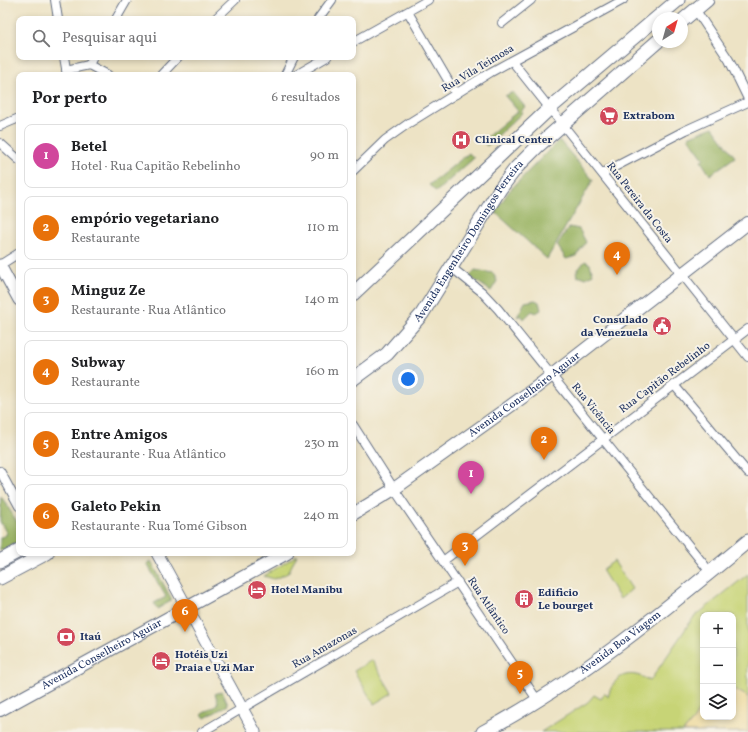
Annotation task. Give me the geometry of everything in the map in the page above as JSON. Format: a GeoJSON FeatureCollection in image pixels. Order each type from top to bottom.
{"type":"FeatureCollection","features":[{"type":"Feature","properties":{"kind":"main road","name":"Avenida Engenheiro Domingos Ferreira"},"geometry":{"type":"LineString","coordinates":[[356,291],[550,109],[678,0]]}},
{"type":"Feature","properties":{"kind":"main road"},"geometry":{"type":"LineString","coordinates":[[688,15],[707,0]]}},
{"type":"Feature","properties":{"kind":"main road","name":"Avenida Engenheiro Domingos Ferreira"},"geometry":{"type":"LineString","coordinates":[[356,377],[386,354],[422,314],[500,188],[516,168],[562,125],[652,46]]}},
{"type":"Feature","properties":{"kind":"main road","name":"Avenida Conselheiro Aguiar"},"geometry":{"type":"LineString","coordinates":[[356,512],[394,489],[551,374],[748,223]]}},
{"type":"Feature","properties":{"kind":"main road","name":"Avenida Boa Viagem"},"geometry":{"type":"LineString","coordinates":[[483,732],[538,701],[591,664],[748,541]]}},
{"type":"Feature","properties":{"kind":"main road"},"geometry":{"type":"LineString","coordinates":[[0,561],[16,552]]}},
{"type":"Feature","properties":{"kind":"main road"},"geometry":{"type":"LineString","coordinates":[[0,578],[41,556]]}},
{"type":"Feature","properties":{"kind":"main road","name":"Avenida Conselheiro Aguiar"},"geometry":{"type":"LineString","coordinates":[[0,710],[281,556]]}},
{"type":"Feature","properties":{"kind":"street"},"geometry":{"type":"LineString","coordinates":[[55,0],[58,16]]}},
{"type":"Feature","properties":{"kind":"street"},"geometry":{"type":"LineString","coordinates":[[118,16],[127,0]]}},
{"type":"Feature","properties":{"kind":"street"},"geometry":{"type":"LineString","coordinates":[[218,16],[235,0]]}},
{"type":"Feature","properties":{"kind":"street"},"geometry":{"type":"LineString","coordinates":[[320,16],[332,0]]}},
{"type":"Feature","properties":{"kind":"street"},"geometry":{"type":"LineString","coordinates":[[356,40],[428,0]]}},
{"type":"Feature","properties":{"kind":"street"},"geometry":{"type":"LineString","coordinates":[[502,23],[531,0]]}},
{"type":"Feature","properties":{"kind":"street","name":"Rua Vila Teimosa"},"geometry":{"type":"LineString","coordinates":[[356,168],[385,140],[409,122],[623,0]]}},
{"type":"Feature","properties":{"kind":"street"},"geometry":{"type":"LineString","coordinates":[[695,9],[730,60],[748,98]]}},
{"type":"Feature","properties":{"kind":"street"},"geometry":{"type":"LineString","coordinates":[[408,12],[456,94]]}},
{"type":"Feature","properties":{"kind":"street"},"geometry":{"type":"LineString","coordinates":[[64,60],[66,72],[89,65],[102,72]]}},
{"type":"Feature","properties":{"kind":"street"},"geometry":{"type":"LineString","coordinates":[[89,65],[92,60]]}},
{"type":"Feature","properties":{"kind":"street"},"geometry":{"type":"LineString","coordinates":[[164,72],[175,60]]}},
{"type":"Feature","properties":{"kind":"street"},"geometry":{"type":"LineString","coordinates":[[286,72],[292,60]]}},
{"type":"Feature","properties":{"kind":"street"},"geometry":{"type":"LineString","coordinates":[[301,72],[322,60]]}},
{"type":"Feature","properties":{"kind":"street","name":"Rua Pereira da Costa"},"geometry":{"type":"LineString","coordinates":[[512,62],[562,125],[603,173],[680,274],[748,357]]}},
{"type":"Feature","properties":{"kind":"street"},"geometry":{"type":"LineString","coordinates":[[603,173],[686,130],[748,102]]}},
{"type":"Feature","properties":{"kind":"street"},"geometry":{"type":"LineString","coordinates":[[0,126],[16,119]]}},
{"type":"Feature","properties":{"kind":"street"},"geometry":{"type":"LineString","coordinates":[[0,143],[16,157]]}},
{"type":"Feature","properties":{"kind":"street"},"geometry":{"type":"LineString","coordinates":[[16,255],[0,265],[16,294]]}},
{"type":"Feature","properties":{"kind":"street","name":"Rua Vicência"},"geometry":{"type":"LineString","coordinates":[[451,268],[482,292],[498,309],[710,572]]}},
{"type":"Feature","properties":{"kind":"street","name":"Rua Capitão Rebelinho"},"geometry":{"type":"LineString","coordinates":[[443,561],[748,329]]}},
{"type":"Feature","properties":{"kind":"street"},"geometry":{"type":"LineString","coordinates":[[674,385],[748,473]]}},
{"type":"Feature","properties":{"kind":"street","name":"Rua Atlântico"},"geometry":{"type":"LineString","coordinates":[[356,430],[394,489],[538,701]]}},
{"type":"Feature","properties":{"kind":"street"},"geometry":{"type":"LineString","coordinates":[[0,471],[16,500]]}},
{"type":"Feature","properties":{"kind":"street"},"geometry":{"type":"LineString","coordinates":[[159,556],[255,732]]}},
{"type":"Feature","properties":{"kind":"street","name":"Rua Amazonas"},"geometry":{"type":"LineString","coordinates":[[202,732],[242,710],[458,582]]}},
{"type":"Feature","properties":{"kind":"green space"},"geometry":{"type":"Polygon","coordinates":[[[513,92],[525,107],[521,111],[522,113],[487,146],[482,141],[518,111],[505,96],[513,92]]]}},
{"type":"Feature","properties":{"kind":"green space"},"geometry":{"type":"Polygon","coordinates":[[[713,127],[735,157],[710,175],[701,161],[704,159],[688,137],[713,127]]]}},
{"type":"Feature","properties":{"kind":"green space"},"geometry":{"type":"Polygon","coordinates":[[[559,140],[593,180],[547,259],[495,212],[510,190],[559,140]]]}},
{"type":"Feature","properties":{"kind":"green space"},"geometry":{"type":"Polygon","coordinates":[[[469,153],[474,158],[436,192],[429,185],[469,153]]]}},
{"type":"Feature","properties":{"kind":"green space"},"geometry":{"type":"Polygon","coordinates":[[[569,227],[579,229],[586,242],[576,256],[566,259],[557,245],[569,227]]]}},
{"type":"Feature","properties":{"kind":"green space"},"geometry":{"type":"Polygon","coordinates":[[[585,261],[590,264],[593,274],[586,278],[581,276],[578,277],[576,272],[585,261]]]}},
{"type":"Feature","properties":{"kind":"green space"},"geometry":{"type":"Polygon","coordinates":[[[475,270],[493,273],[497,281],[491,291],[469,276],[475,270]]]}},
{"type":"Feature","properties":{"kind":"green space"},"geometry":{"type":"Polygon","coordinates":[[[535,300],[539,302],[541,310],[536,313],[532,311],[524,319],[521,315],[517,317],[525,302],[535,300]]]}},
{"type":"Feature","properties":{"kind":"green space"},"geometry":{"type":"Polygon","coordinates":[[[1,496],[16,520],[16,543],[0,551],[0,538],[7,534],[0,521],[1,496]]]}},
{"type":"Feature","properties":{"kind":"green space"},"geometry":{"type":"Polygon","coordinates":[[[296,556],[288,573],[274,579],[264,576],[296,556]]]}},
{"type":"Feature","properties":{"kind":"green space"},"geometry":{"type":"Polygon","coordinates":[[[151,561],[171,598],[171,601],[157,609],[154,603],[166,597],[147,564],[151,561]]]}},
{"type":"Feature","properties":{"kind":"green space"},"geometry":{"type":"Polygon","coordinates":[[[614,561],[632,589],[620,599],[602,570],[614,561]]]}},
{"type":"Feature","properties":{"kind":"green space"},"geometry":{"type":"Polygon","coordinates":[[[748,574],[748,697],[736,690],[736,612],[700,612],[748,574]]]}},
{"type":"Feature","properties":{"kind":"green space"},"geometry":{"type":"Polygon","coordinates":[[[700,612],[700,709],[683,732],[541,732],[588,702],[594,695],[601,699],[605,693],[608,697],[614,683],[619,678],[630,674],[643,677],[650,681],[693,618],[700,612]]]}},
{"type":"Feature","properties":{"kind":"green space"},"geometry":{"type":"Polygon","coordinates":[[[372,660],[392,693],[374,704],[354,671],[372,660]]]}},
{"type":"Feature","properties":{"kind":"green space"},"geometry":{"type":"Polygon","coordinates":[[[222,691],[228,705],[205,718],[202,714],[216,706],[218,702],[215,694],[222,691]]]}},
{"type":"Feature","properties":{"kind":"sand"},"geometry":{"type":"Polygon","coordinates":[[[736,690],[748,697],[748,732],[683,732],[700,709],[700,720],[736,720],[736,690]]]}},
{"type":"Feature","properties":{"kind":"place","name":"Extrabom"},"geometry":{"type":"Point","coordinates":[609,116]}},
{"type":"Feature","properties":{"kind":"place","name":"Clinical Center"},"geometry":{"type":"Point","coordinates":[461,140]}},
{"type":"Feature","properties":{"kind":"place","name":"Subway"},"geometry":{"type":"Point","coordinates":[617,275]}},
{"type":"Feature","properties":{"kind":"place","name":"Consulado da Venezuela"},"geometry":{"type":"Point","coordinates":[662,326]}},
{"type":"Feature","properties":{"kind":"place","name":"empório vegetariano"},"geometry":{"type":"Point","coordinates":[544,460]}},
{"type":"Feature","properties":{"kind":"place","name":"Betel"},"geometry":{"type":"Point","coordinates":[471,494]}},
{"type":"Feature","properties":{"kind":"place","name":"Minguz Ze"},"geometry":{"type":"Point","coordinates":[465,566]}},
{"type":"Feature","properties":{"kind":"place","name":"Hotel Manibu"},"geometry":{"type":"Point","coordinates":[257,590]}},
{"type":"Feature","properties":{"kind":"place","name":"Edificio Le bourget"},"geometry":{"type":"Point","coordinates":[524,599]}},
{"type":"Feature","properties":{"kind":"place","name":"Galeto Pekin"},"geometry":{"type":"Point","coordinates":[185,632]}},
{"type":"Feature","properties":{"kind":"place","name":"Itaú"},"geometry":{"type":"Point","coordinates":[66,637]}},
{"type":"Feature","properties":{"kind":"place","name":"Hotéis Uzi Praia e Uzi Mar"},"geometry":{"type":"Point","coordinates":[161,661]}},
{"type":"Feature","properties":{"kind":"place","name":"Entre Amigos"},"geometry":{"type":"Point","coordinates":[520,694]}}]}
